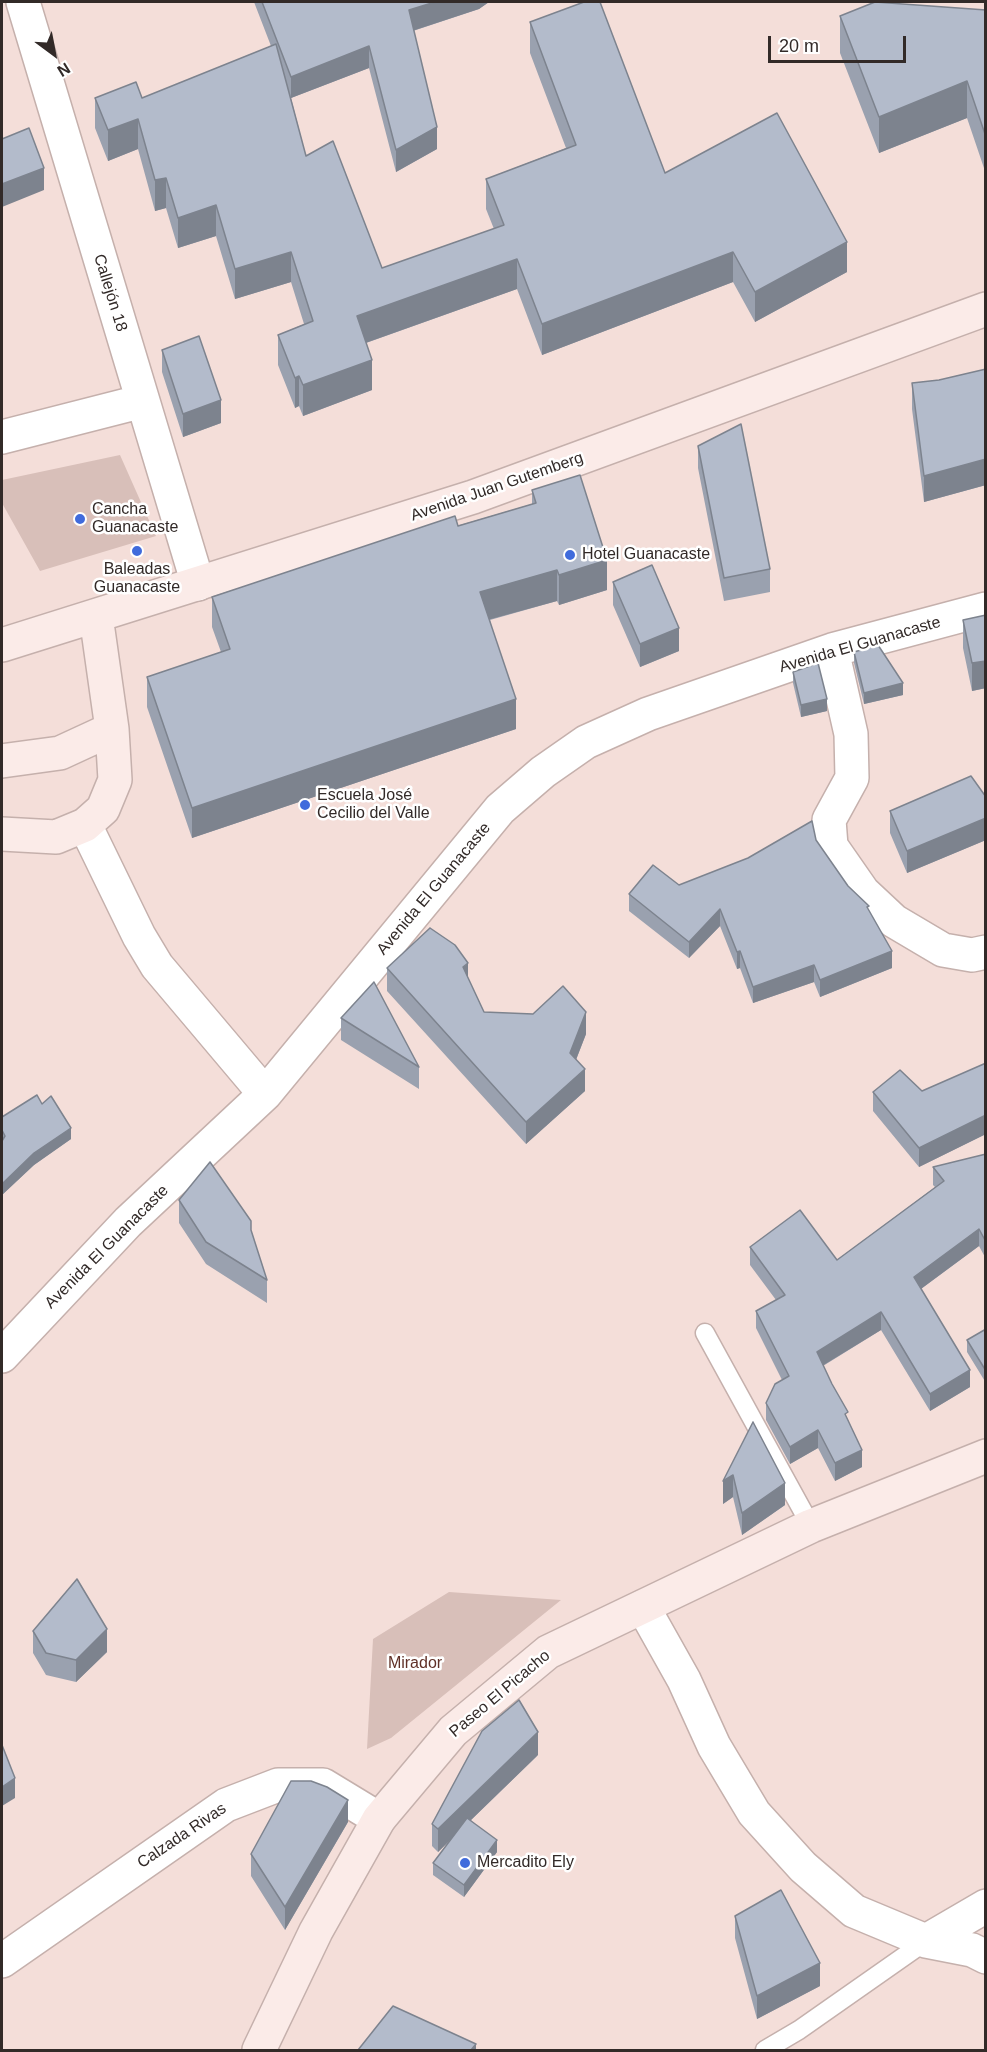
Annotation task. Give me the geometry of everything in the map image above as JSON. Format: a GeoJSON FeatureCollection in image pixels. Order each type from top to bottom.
{"type":"FeatureCollection","features":[{"type":"Feature","properties":{"kind":"street","name":"Callejón 18"},"geometry":{"type":"LineString","coordinates":[[23,2],[198,584]]}},
{"type":"Feature","properties":{"kind":"street","name":"Avenida Juan Gutemberg"},"geometry":{"type":"LineString","coordinates":[[2,645],[473,497],[986,309]]}},
{"type":"Feature","properties":{"kind":"street"},"geometry":{"type":"LineString","coordinates":[[2,437],[143,401]]}},
{"type":"Feature","properties":{"kind":"street","name":"Avenida El Guanacaste"},"geometry":{"type":"LineString","coordinates":[[4,1351],[128,1222],[265,1094],[500,809],[543,772],[586,742],[648,714],[832,650],[986,609]]}},
{"type":"Feature","properties":{"kind":"street"},"geometry":{"type":"LineString","coordinates":[[2,834],[56,837],[85,825],[103,809],[115,780],[112,729],[96,616]]}},
{"type":"Feature","properties":{"kind":"street"},"geometry":{"type":"LineString","coordinates":[[832,650],[850,734],[852,778],[829,820],[831,846],[863,892],[894,921],[943,950],[972,955],[986,952]]}},
{"type":"Feature","properties":{"kind":"street"},"geometry":{"type":"LineString","coordinates":[[2,761],[60,753],[112,729]]}},
{"type":"Feature","properties":{"kind":"street"},"geometry":{"type":"LineString","coordinates":[[85,825],[139,936],[157,966],[265,1094]]}},
{"type":"Feature","properties":{"kind":"street","name":"Paseo El Picacho"},"geometry":{"type":"LineString","coordinates":[[260,2050],[316,1931],[379,1819],[453,1731],[548,1652],[811,1526],[986,1456]]}},
{"type":"Feature","properties":{"kind":"street"},"geometry":{"type":"LineString","coordinates":[[643,1607],[684,1680],[714,1746],[754,1813],[802,1867],[854,1911],[926,1941],[972,1950],[986,1957]]}},
{"type":"Feature","properties":{"kind":"street","name":"Calzada Rivas"},"geometry":{"type":"LineString","coordinates":[[2,1961],[226,1805],[278,1785],[323,1785],[379,1819]]}},
{"type":"Feature","properties":{"kind":"street"},"geometry":{"type":"LineString","coordinates":[[926,1941],[986,1906]]}},
{"type":"Feature","properties":{"kind":"lane"},"geometry":{"type":"LineString","coordinates":[[705,1333],[811,1526]]}},
{"type":"Feature","properties":{"kind":"lane"},"geometry":{"type":"LineString","coordinates":[[765,2050],[799,2030],[926,1941]]}},
{"type":"Feature","properties":{"kind":"green space","name":"Cancha Guanacaste"},"geometry":{"type":"Polygon","coordinates":[[[120,455],[156,536],[40,571],[2,503],[2,480],[120,455]]]}},
{"type":"Feature","properties":{"kind":"green space","name":"Mirador"},"geometry":{"type":"Polygon","coordinates":[[[449,1592],[561,1600],[391,1738],[367,1749],[373,1639],[449,1592]]]}},
{"type":"Feature","properties":{"kind":"building"},"geometry":{"type":"Polygon","coordinates":[[[262,2],[435,2],[409,10],[437,127],[396,150],[369,46],[291,77],[262,2]]]}},
{"type":"Feature","properties":{"kind":"building"},"geometry":{"type":"Polygon","coordinates":[[[584,2],[600,2],[665,173],[777,113],[847,242],[755,292],[733,252],[542,324],[517,259],[357,316],[372,360],[303,385],[299,376],[295,378],[278,335],[313,321],[291,252],[235,269],[216,205],[178,218],[166,178],[155,180],[138,119],[108,130],[95,98],[136,82],[142,98],[276,44],[306,156],[333,141],[382,268],[504,225],[486,179],[576,145],[530,22],[584,2]]]}},
{"type":"Feature","properties":{"kind":"building"},"geometry":{"type":"Polygon","coordinates":[[[875,2],[986,10],[986,137],[967,81],[879,117],[840,16],[875,2]]]}},
{"type":"Feature","properties":{"kind":"building"},"geometry":{"type":"Polygon","coordinates":[[[29,128],[44,168],[2,184],[2,139],[29,128]]]}},
{"type":"Feature","properties":{"kind":"building"},"geometry":{"type":"Polygon","coordinates":[[[199,336],[221,400],[183,414],[162,350],[199,336]]]}},
{"type":"Feature","properties":{"kind":"building"},"geometry":{"type":"Polygon","coordinates":[[[986,369],[986,459],[924,476],[912,383],[939,380],[986,369]]]}},
{"type":"Feature","properties":{"kind":"building"},"geometry":{"type":"Polygon","coordinates":[[[741,424],[770,569],[724,578],[698,446],[741,424]]]}},
{"type":"Feature","properties":{"kind":"building"},"geometry":{"type":"Polygon","coordinates":[[[580,475],[607,560],[559,575],[557,570],[480,592],[516,699],[192,808],[147,677],[230,649],[212,597],[455,516],[458,526],[536,503],[532,490],[580,475]]]}},
{"type":"Feature","properties":{"kind":"building"},"geometry":{"type":"Polygon","coordinates":[[[652,565],[679,628],[640,644],[613,582],[652,565]]]}},
{"type":"Feature","properties":{"kind":"building"},"geometry":{"type":"Polygon","coordinates":[[[986,615],[986,661],[972,663],[963,620],[986,615]]]}},
{"type":"Feature","properties":{"kind":"building"},"geometry":{"type":"Polygon","coordinates":[[[878,645],[903,683],[864,693],[854,652],[878,645]]]}},
{"type":"Feature","properties":{"kind":"building"},"geometry":{"type":"Polygon","coordinates":[[[818,663],[827,699],[801,705],[793,672],[818,663]]]}},
{"type":"Feature","properties":{"kind":"building"},"geometry":{"type":"Polygon","coordinates":[[[971,776],[986,797],[986,818],[907,851],[890,811],[971,776]]]}},
{"type":"Feature","properties":{"kind":"building"},"geometry":{"type":"Polygon","coordinates":[[[812,821],[816,840],[848,886],[869,906],[867,907],[892,951],[820,980],[814,965],[753,987],[740,951],[737,952],[720,909],[689,942],[629,894],[653,865],[679,885],[748,858],[812,821]]]}},
{"type":"Feature","properties":{"kind":"building"},"geometry":{"type":"Polygon","coordinates":[[[430,928],[455,945],[468,963],[463,967],[484,1012],[533,1014],[563,986],[586,1012],[570,1053],[585,1069],[526,1122],[387,968],[430,928]]]}},
{"type":"Feature","properties":{"kind":"building"},"geometry":{"type":"Polygon","coordinates":[[[374,982],[419,1067],[341,1018],[374,982]]]}},
{"type":"Feature","properties":{"kind":"building"},"geometry":{"type":"Polygon","coordinates":[[[986,1063],[986,1115],[919,1148],[873,1092],[900,1070],[922,1091],[986,1063]]]}},
{"type":"Feature","properties":{"kind":"building"},"geometry":{"type":"Polygon","coordinates":[[[37,1095],[42,1104],[51,1096],[71,1128],[34,1153],[2,1184],[2,1141],[5,1136],[2,1130],[2,1117],[37,1095]]]}},
{"type":"Feature","properties":{"kind":"building"},"geometry":{"type":"Polygon","coordinates":[[[986,1154],[986,1242],[979,1229],[914,1277],[970,1370],[930,1394],[881,1312],[817,1352],[848,1412],[845,1414],[862,1450],[835,1463],[818,1430],[790,1447],[766,1403],[775,1384],[789,1376],[756,1311],[785,1295],[750,1247],[800,1210],[837,1260],[944,1181],[933,1167],[986,1154]]]}},
{"type":"Feature","properties":{"kind":"building"},"geometry":{"type":"Polygon","coordinates":[[[210,1162],[251,1221],[251,1230],[267,1280],[206,1242],[179,1200],[210,1162]]]}},
{"type":"Feature","properties":{"kind":"building"},"geometry":{"type":"Polygon","coordinates":[[[986,1329],[986,1371],[967,1340],[986,1329]]]}},
{"type":"Feature","properties":{"kind":"building"},"geometry":{"type":"Polygon","coordinates":[[[753,1422],[785,1483],[742,1513],[733,1475],[723,1481],[753,1422]]]}},
{"type":"Feature","properties":{"kind":"building"},"geometry":{"type":"Polygon","coordinates":[[[77,1579],[107,1629],[76,1660],[46,1653],[33,1631],[77,1579]]]}},
{"type":"Feature","properties":{"kind":"building"},"geometry":{"type":"Polygon","coordinates":[[[519,1700],[538,1732],[438,1829],[432,1824],[482,1731],[519,1700]]]}},
{"type":"Feature","properties":{"kind":"building"},"geometry":{"type":"Polygon","coordinates":[[[2,1745],[15,1778],[2,1787],[2,1745]]]}},
{"type":"Feature","properties":{"kind":"building"},"geometry":{"type":"Polygon","coordinates":[[[291,1781],[311,1781],[327,1787],[348,1800],[285,1907],[251,1854],[291,1781]]]}},
{"type":"Feature","properties":{"kind":"building","name":"Mercadito Ely"},"geometry":{"type":"Polygon","coordinates":[[[467,1818],[497,1840],[464,1885],[433,1863],[467,1818]]]}},
{"type":"Feature","properties":{"kind":"building"},"geometry":{"type":"Polygon","coordinates":[[[781,1890],[820,1963],[757,1996],[735,1916],[781,1890]]]}},
{"type":"Feature","properties":{"kind":"building"},"geometry":{"type":"Polygon","coordinates":[[[393,2006],[476,2044],[471,2050],[358,2050],[393,2006]]]}},
{"type":"Feature","properties":{"kind":"place","name":"Cancha Guanacaste"},"geometry":{"type":"Point","coordinates":[80,519]}},
{"type":"Feature","properties":{"kind":"place","name":"Baleadas Guanacaste"},"geometry":{"type":"Point","coordinates":[137,551]}},
{"type":"Feature","properties":{"kind":"place","name":"Hotel Guanacaste"},"geometry":{"type":"Point","coordinates":[570,555]}},
{"type":"Feature","properties":{"kind":"place","name":"Escuela José Cecilio del Valle"},"geometry":{"type":"Point","coordinates":[305,805]}},
{"type":"Feature","properties":{"kind":"place","name":"Mercadito Ely"},"geometry":{"type":"Point","coordinates":[465,1863]}}]}
